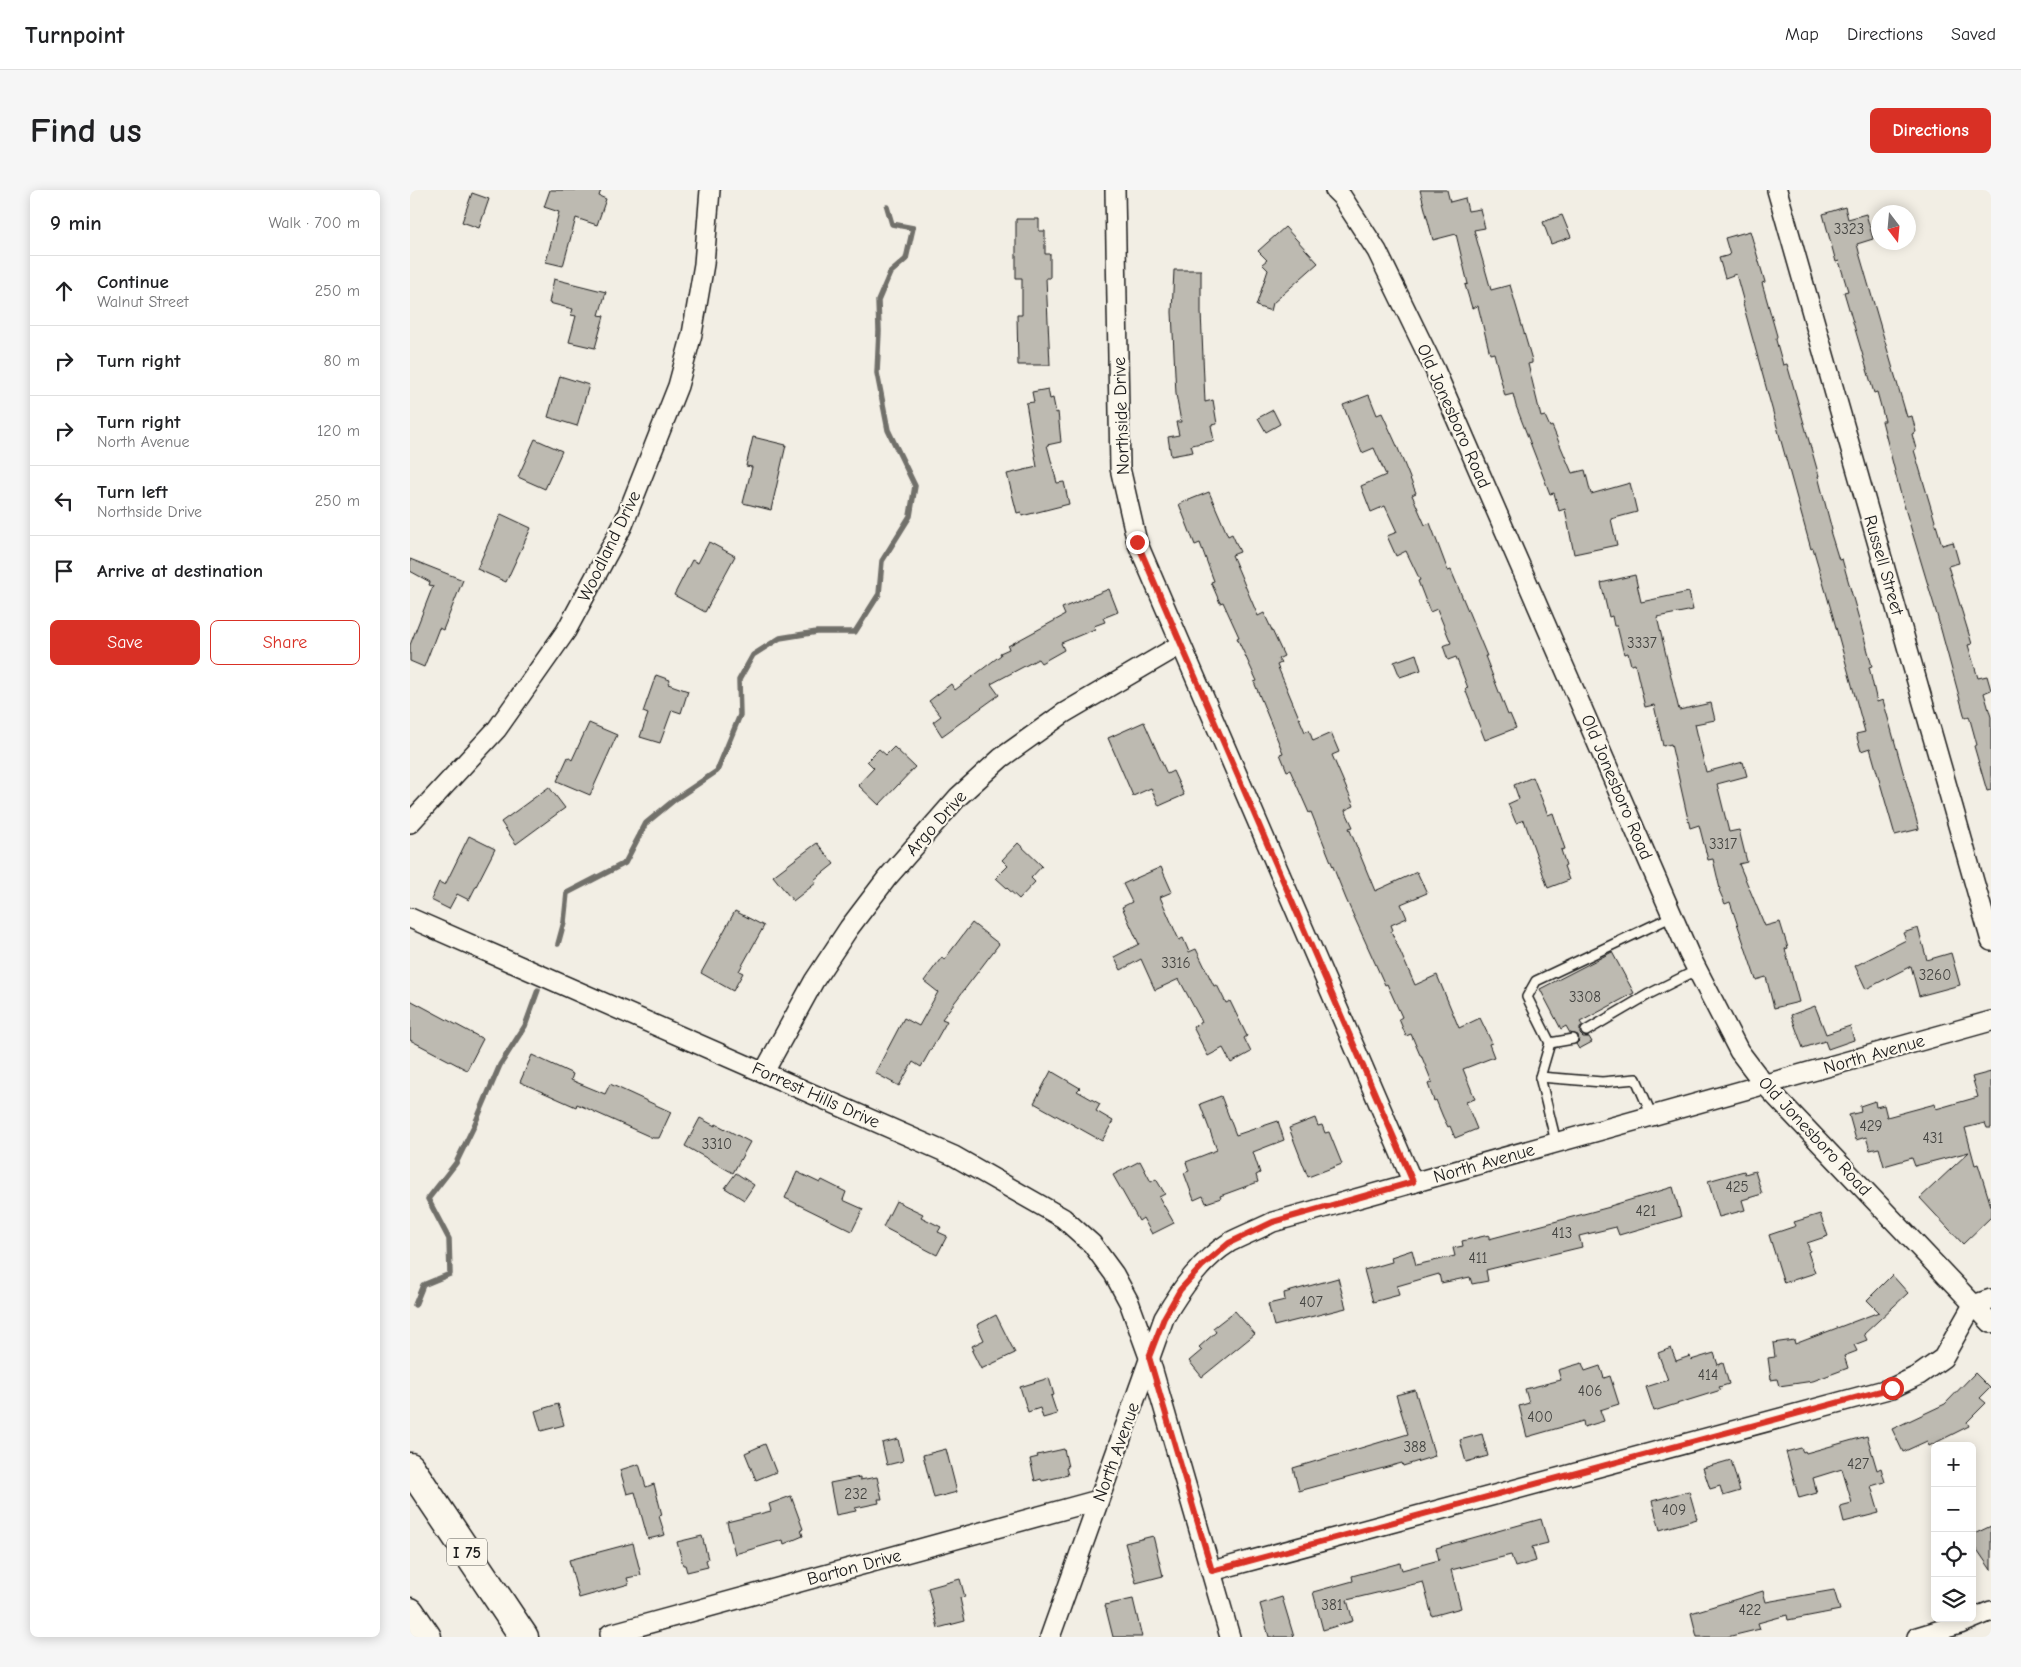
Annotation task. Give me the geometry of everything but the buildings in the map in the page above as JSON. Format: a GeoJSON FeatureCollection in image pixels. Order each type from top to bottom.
{"type":"FeatureCollection","features":[{"type":"Feature","properties":{"kind":"highway","name":"I 75"},"geometry":{"type":"LineString","coordinates":[[410,1467],[524,1637]]}},
{"type":"Feature","properties":{"kind":"highway"},"geometry":{"type":"LineString","coordinates":[[410,1612],[426,1637]]}},
{"type":"Feature","properties":{"kind":"street","name":"Woodland Drive"},"geometry":{"type":"LineString","coordinates":[[410,823],[496,729],[566,631],[623,525],[678,386],[692,334],[704,264],[710,190]]}},
{"type":"Feature","properties":{"kind":"street","name":"Northside Drive"},"geometry":{"type":"LineString","coordinates":[[1115,190],[1120,468],[1137,542],[1413,1182]]}},
{"type":"Feature","properties":{"kind":"street","name":"Old Jonesboro Road"},"geometry":{"type":"LineString","coordinates":[[1335,190],[1342,197],[1377,251],[1435,370],[1672,916],[1697,970],[1739,1051],[1764,1084],[1982,1302],[1991,1323]]}},
{"type":"Feature","properties":{"kind":"street","name":"Russell Street"},"geometry":{"type":"LineString","coordinates":[[1777,190],[1991,941]]}},
{"type":"Feature","properties":{"kind":"street","name":"Argo Drive"},"geometry":{"type":"LineString","coordinates":[[764,1072],[814,981],[848,928],[887,878],[958,797],[1001,758],[1064,712],[1180,645]]}},
{"type":"Feature","properties":{"kind":"street","name":"Forrest Hills Drive"},"geometry":{"type":"LineString","coordinates":[[410,918],[954,1156],[1063,1218],[1092,1244],[1114,1274],[1129,1302],[1149,1357],[1230,1637]]}},
{"type":"Feature","properties":{"kind":"street","name":"North Avenue"},"geometry":{"type":"LineString","coordinates":[[1050,1637],[1164,1318],[1180,1290],[1202,1266],[1229,1243],[1273,1222],[1991,1021]]}},
{"type":"Feature","properties":{"kind":"street"},"geometry":{"type":"LineString","coordinates":[[1212,1571],[1892,1388],[1919,1375],[1943,1358],[1982,1302]]}},
{"type":"Feature","properties":{"kind":"street","name":"Barton Drive"},"geometry":{"type":"LineString","coordinates":[[610,1634],[1098,1500]]}},
{"type":"Feature","properties":{"kind":"street"},"geometry":{"type":"LineString","coordinates":[[1917,1637],[1960,1624],[1991,1611]]}},
{"type":"Feature","properties":{"kind":"lane"},"geometry":{"type":"LineString","coordinates":[[1556,1142],[1540,1077],[1550,1043],[1526,997],[1536,981],[1672,916]]}},
{"type":"Feature","properties":{"kind":"lane"},"geometry":{"type":"LineString","coordinates":[[1586,1031],[1650,994],[1697,970]]}},
{"type":"Feature","properties":{"kind":"lane"},"geometry":{"type":"LineString","coordinates":[[1550,1043],[1573,1039]]}},
{"type":"Feature","properties":{"kind":"lane"},"geometry":{"type":"LineString","coordinates":[[1540,1077],[1602,1082],[1636,1079],[1652,1116]]}},
{"type":"Feature","properties":{"kind":"waterway"},"geometry":{"type":"LineString","coordinates":[[558,944],[564,922],[567,893],[625,863],[646,823],[674,800],[717,771],[740,715],[739,680],[753,655],[780,638],[817,632],[855,632],[879,594],[882,561],[910,516],[915,486],[888,430],[877,373],[878,301],[890,273],[906,259],[913,228],[892,224],[887,207]]}},
{"type":"Feature","properties":{"kind":"waterway"},"geometry":{"type":"LineString","coordinates":[[415,1305],[423,1285],[450,1274],[449,1239],[428,1199],[456,1163],[500,1065],[525,1026],[538,990]]}},
{"type":"Feature","properties":{"kind":"route"},"geometry":{"type":"LineString","coordinates":[[1137,542],[1413,1182],[1273,1222],[1229,1243],[1202,1266],[1180,1290],[1164,1318],[1149,1357],[1212,1571],[1892,1388]]}}]}
